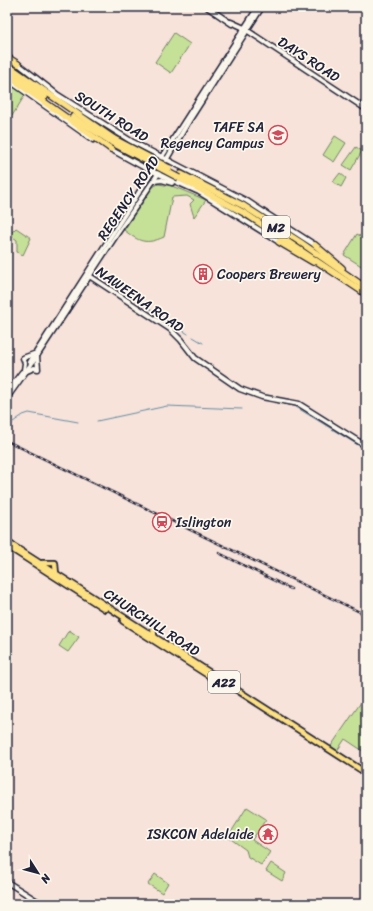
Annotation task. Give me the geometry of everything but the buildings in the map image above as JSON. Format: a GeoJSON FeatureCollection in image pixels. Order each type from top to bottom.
{"type":"FeatureCollection","features":[{"type":"Feature","properties":{"kind":"highway"},"geometry":{"type":"LineString","coordinates":[[7,56],[18,64]]}},
{"type":"Feature","properties":{"kind":"highway","name":"M2"},"geometry":{"type":"LineString","coordinates":[[7,65],[112,144]]}},
{"type":"Feature","properties":{"kind":"highway","name":"M2"},"geometry":{"type":"LineString","coordinates":[[8,71],[112,144],[244,206],[300,242],[366,288]]}},
{"type":"Feature","properties":{"kind":"highway","name":"M2"},"geometry":{"type":"LineString","coordinates":[[180,176],[246,214],[366,294]]}},
{"type":"Feature","properties":{"kind":"highway"},"geometry":{"type":"LineString","coordinates":[[279,242],[346,282]]}},
{"type":"Feature","properties":{"kind":"highway","name":"M2"},"geometry":{"type":"LineString","coordinates":[[315,245],[356,281]]}},
{"type":"Feature","properties":{"kind":"main road","name":"DAYS ROAD"},"geometry":{"type":"LineString","coordinates":[[207,7],[366,109]]}},
{"type":"Feature","properties":{"kind":"main road","name":"REGENCY ROAD"},"geometry":{"type":"LineString","coordinates":[[76,294],[85,283],[88,275],[95,268],[167,160],[258,7]]}},
{"type":"Feature","properties":{"kind":"main road","name":"REGENCY ROAD"},"geometry":{"type":"LineString","coordinates":[[7,398],[76,294],[114,230],[146,183],[238,38],[262,7]]}},
{"type":"Feature","properties":{"kind":"main road","name":"DAYS ROAD"},"geometry":{"type":"LineString","coordinates":[[231,22],[236,27],[244,31]]}},
{"type":"Feature","properties":{"kind":"main road"},"geometry":{"type":"LineString","coordinates":[[236,27],[239,33],[238,38]]}},
{"type":"Feature","properties":{"kind":"main road","name":"SOUTH ROAD"},"geometry":{"type":"LineString","coordinates":[[18,64],[63,98],[131,141],[247,201],[315,245]]}},
{"type":"Feature","properties":{"kind":"main road","name":"SOUTH ROAD"},"geometry":{"type":"LineString","coordinates":[[7,79],[71,126],[103,146],[112,144],[145,168],[199,192],[279,242]]}},
{"type":"Feature","properties":{"kind":"main road"},"geometry":{"type":"LineString","coordinates":[[175,146],[171,162],[175,165]]}},
{"type":"Feature","properties":{"kind":"main road"},"geometry":{"type":"LineString","coordinates":[[155,154],[165,152]]}},
{"type":"Feature","properties":{"kind":"main road"},"geometry":{"type":"LineString","coordinates":[[145,168],[147,172],[146,183]]}},
{"type":"Feature","properties":{"kind":"main road"},"geometry":{"type":"LineString","coordinates":[[153,181],[162,180],[199,192]]}},
{"type":"Feature","properties":{"kind":"main road"},"geometry":{"type":"LineString","coordinates":[[114,230],[120,229]]}},
{"type":"Feature","properties":{"kind":"main road"},"geometry":{"type":"LineString","coordinates":[[85,283],[97,281],[94,276],[95,268]]}},
{"type":"Feature","properties":{"kind":"main road","name":"NAWEENA ROAD"},"geometry":{"type":"LineString","coordinates":[[88,275],[170,329],[195,358],[240,389],[262,397],[299,404],[366,446]]}},
{"type":"Feature","properties":{"kind":"main road"},"geometry":{"type":"LineString","coordinates":[[37,354],[38,369],[34,368],[25,371],[25,363],[23,358],[37,354]]}},
{"type":"Feature","properties":{"kind":"main road","name":"REGENCY ROAD"},"geometry":{"type":"LineString","coordinates":[[7,392],[25,371]]}},
{"type":"Feature","properties":{"kind":"main road","name":"CHURCHILL ROAD"},"geometry":{"type":"LineString","coordinates":[[7,542],[366,773]]}},
{"type":"Feature","properties":{"kind":"main road","name":"CHURCHILL ROAD"},"geometry":{"type":"LineString","coordinates":[[7,546],[366,777]]}},
{"type":"Feature","properties":{"kind":"main road"},"geometry":{"type":"LineString","coordinates":[[38,562],[48,564],[56,563],[56,574]]}},
{"type":"Feature","properties":{"kind":"main road"},"geometry":{"type":"LineString","coordinates":[[153,624],[154,636]]}},
{"type":"Feature","properties":{"kind":"main road"},"geometry":{"type":"LineString","coordinates":[[324,746],[330,753]]}},
{"type":"Feature","properties":{"kind":"main road"},"geometry":{"type":"LineString","coordinates":[[7,882],[42,904]]}},
{"type":"Feature","properties":{"kind":"green space"},"geometry":{"type":"Polygon","coordinates":[[[174,33],[190,44],[171,73],[155,62],[174,33]]]}},
{"type":"Feature","properties":{"kind":"green space"},"geometry":{"type":"Polygon","coordinates":[[[7,81],[25,95],[12,116],[7,119],[7,81]]]}},
{"type":"Feature","properties":{"kind":"green space"},"geometry":{"type":"Polygon","coordinates":[[[335,136],[346,143],[334,162],[323,155],[335,136]]]}},
{"type":"Feature","properties":{"kind":"green space"},"geometry":{"type":"Polygon","coordinates":[[[356,147],[362,151],[351,170],[343,165],[356,147]]]}},
{"type":"Feature","properties":{"kind":"green space"},"geometry":{"type":"Polygon","coordinates":[[[340,173],[346,178],[341,187],[333,182],[340,173]]]}},
{"type":"Feature","properties":{"kind":"green space"},"geometry":{"type":"Polygon","coordinates":[[[158,184],[172,186],[206,200],[194,217],[190,204],[194,200],[187,196],[172,197],[164,237],[152,241],[139,240],[124,230],[153,187],[158,184]]]}},
{"type":"Feature","properties":{"kind":"green space"},"geometry":{"type":"Polygon","coordinates":[[[16,228],[31,238],[23,255],[17,252],[17,240],[10,235],[16,228]]]}},
{"type":"Feature","properties":{"kind":"green space"},"geometry":{"type":"Polygon","coordinates":[[[357,234],[366,239],[366,269],[344,255],[357,234]]]}},
{"type":"Feature","properties":{"kind":"green space"},"geometry":{"type":"Polygon","coordinates":[[[69,630],[79,637],[68,652],[59,646],[69,630]]]}},
{"type":"Feature","properties":{"kind":"green space"},"geometry":{"type":"Polygon","coordinates":[[[366,695],[366,753],[345,739],[337,751],[331,746],[366,695]]]}},
{"type":"Feature","properties":{"kind":"green space"},"geometry":{"type":"Polygon","coordinates":[[[247,807],[266,819],[252,840],[270,852],[261,865],[248,857],[246,850],[228,837],[247,807]]]}},
{"type":"Feature","properties":{"kind":"green space"},"geometry":{"type":"Polygon","coordinates":[[[271,863],[286,873],[282,881],[266,871],[271,863]]]}},
{"type":"Feature","properties":{"kind":"green space"},"geometry":{"type":"Polygon","coordinates":[[[155,874],[168,883],[162,893],[148,884],[155,874]]]}},
{"type":"Feature","properties":{"kind":"waterway"},"geometry":{"type":"LineString","coordinates":[[98,274],[188,334]]}},
{"type":"Feature","properties":{"kind":"waterway"},"geometry":{"type":"LineString","coordinates":[[193,337],[203,343]]}},
{"type":"Feature","properties":{"kind":"waterway"},"geometry":{"type":"LineString","coordinates":[[97,421],[167,406],[242,409]]}},
{"type":"Feature","properties":{"kind":"waterway"},"geometry":{"type":"LineString","coordinates":[[296,407],[366,450]]}},
{"type":"Feature","properties":{"kind":"waterway"},"geometry":{"type":"LineString","coordinates":[[13,422],[29,413],[78,422]]}},
{"type":"Feature","properties":{"kind":"railway"},"geometry":{"type":"LineString","coordinates":[[7,441],[366,615]]}},
{"type":"Feature","properties":{"kind":"railway"},"geometry":{"type":"LineString","coordinates":[[219,553],[291,589]]}},
{"type":"Feature","properties":{"kind":"place","name":"TAFE SA Regency Campus"},"geometry":{"type":"Point","coordinates":[278,135]}},
{"type":"Feature","properties":{"kind":"place","name":"Coopers Brewery"},"geometry":{"type":"Point","coordinates":[203,274]}},
{"type":"Feature","properties":{"kind":"place","name":"Islington"},"geometry":{"type":"Point","coordinates":[162,522]}},
{"type":"Feature","properties":{"kind":"place","name":"ISKCON Adelaide"},"geometry":{"type":"Point","coordinates":[268,834]}}]}
